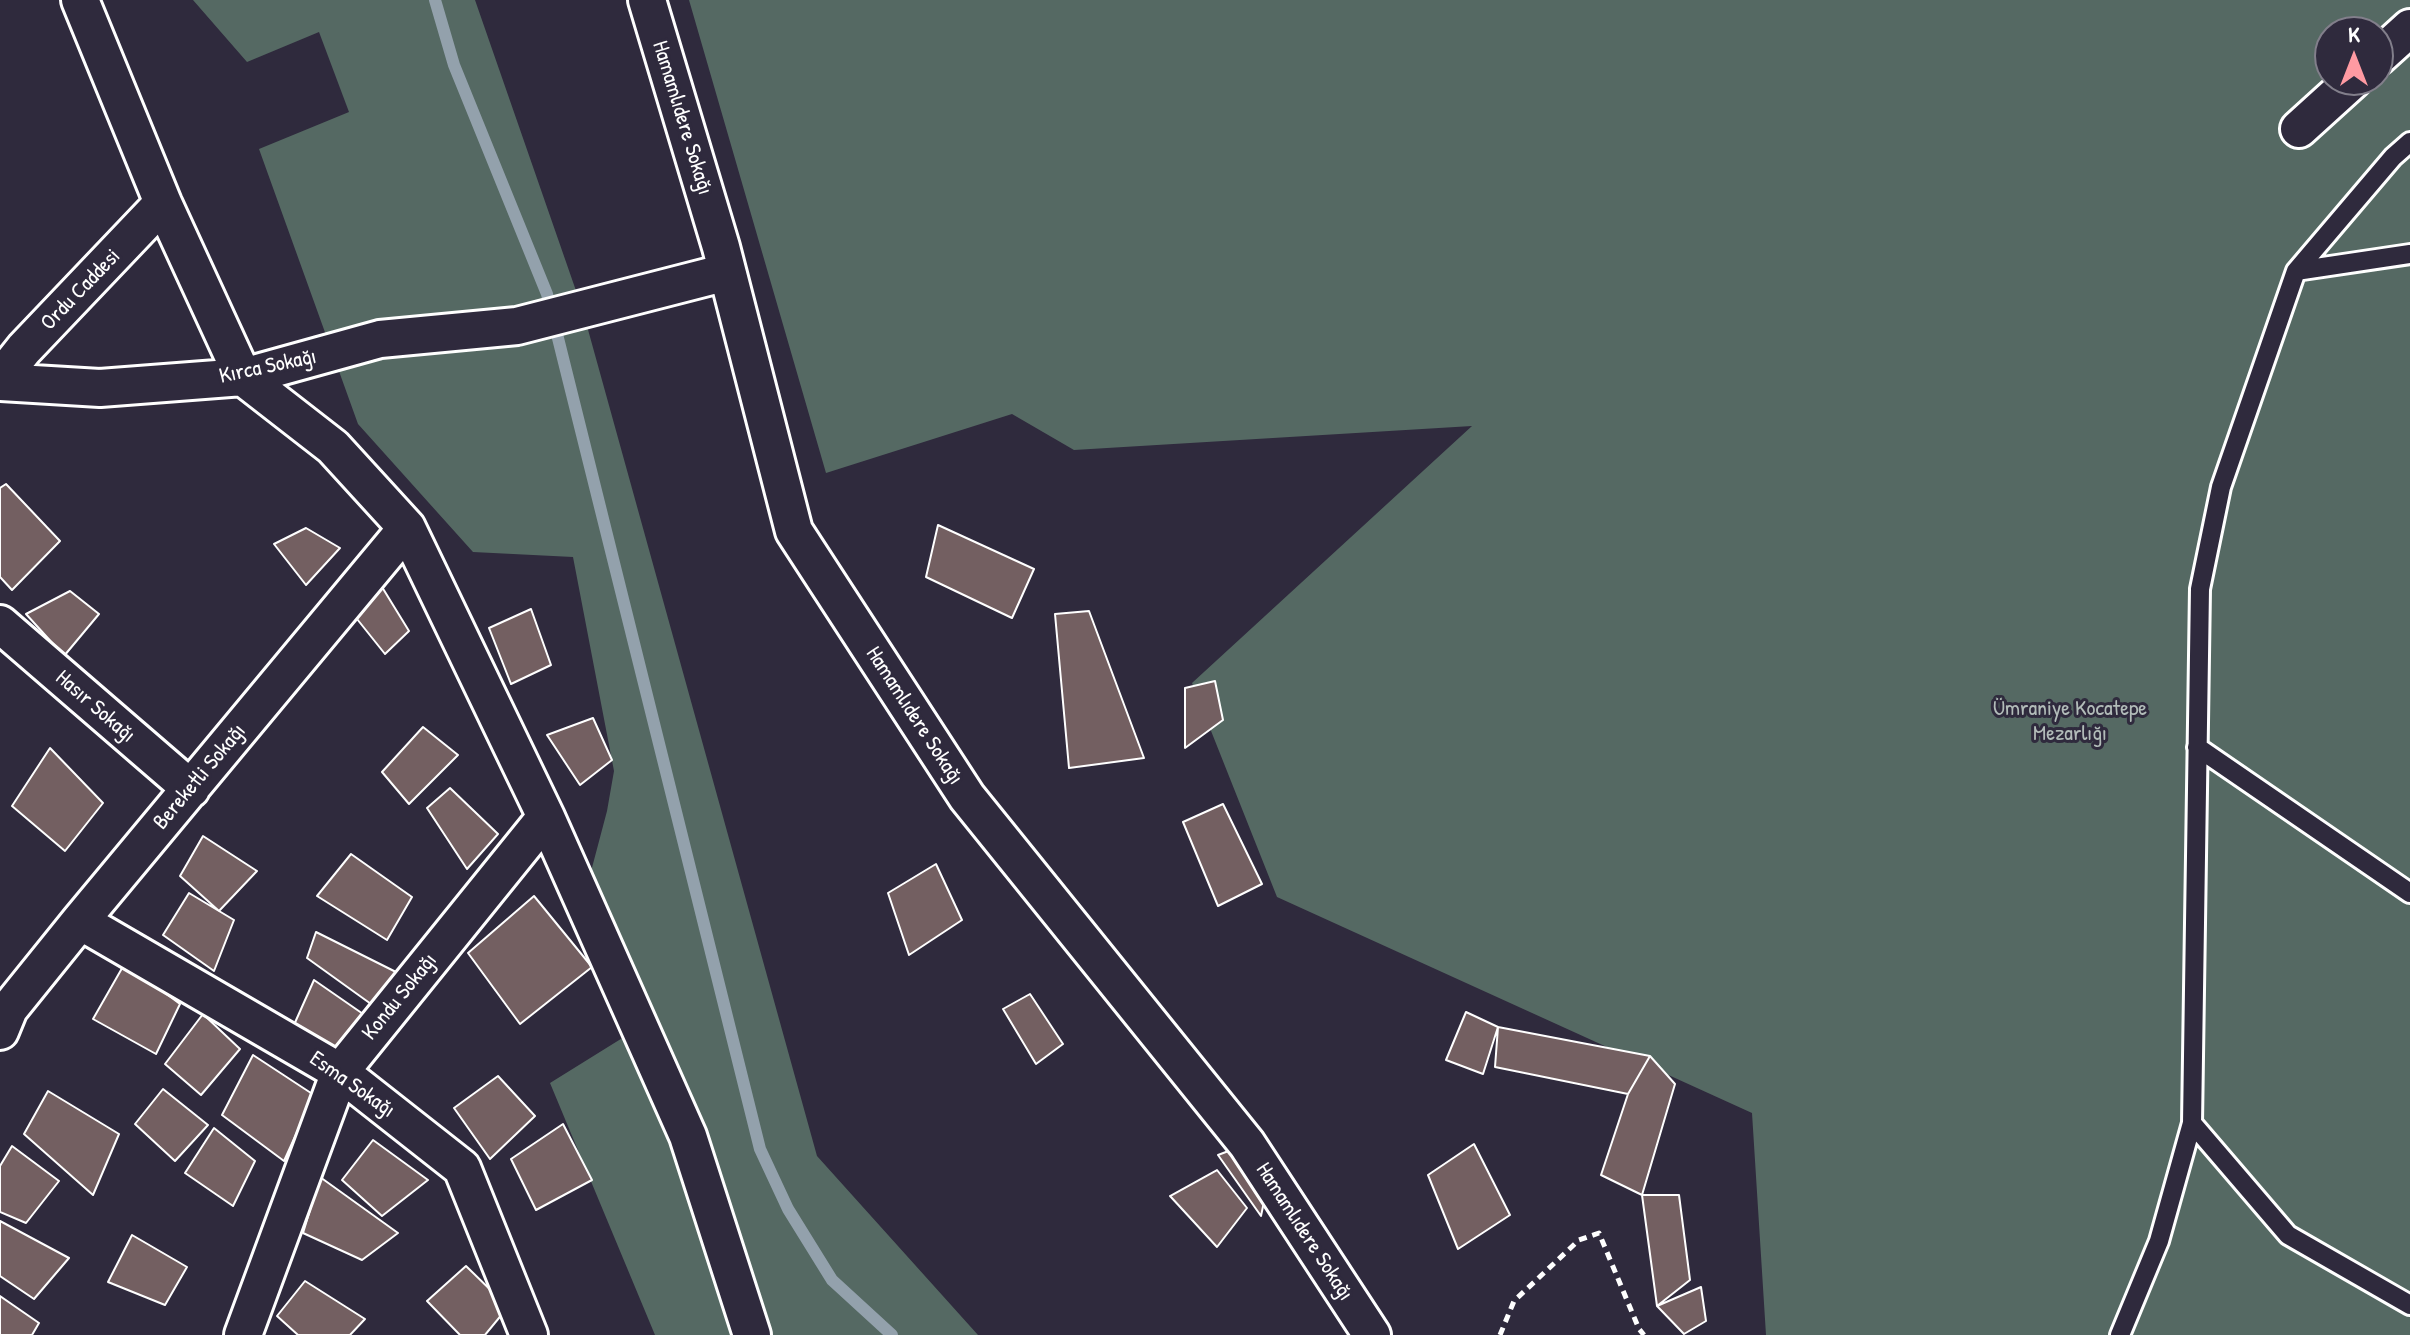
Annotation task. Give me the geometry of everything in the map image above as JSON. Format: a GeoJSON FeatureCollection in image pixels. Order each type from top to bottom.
{"type":"FeatureCollection","features":[{"type":"Feature","properties":{"kind":"street"},"geometry":{"type":"LineString","coordinates":[[80,0],[163,203],[243,377],[333,447],[407,528],[546,817],[688,1136],[752,1335]]}},
{"type":"Feature","properties":{"kind":"street","name":"Hamamlıdere Sokağı"},"geometry":{"type":"LineString","coordinates":[[647,0],[727,272],[794,531],[967,797],[1247,1144],[1372,1335]]}},
{"type":"Feature","properties":{"kind":"street"},"geometry":{"type":"LineString","coordinates":[[2394,42],[2410,28]]}},
{"type":"Feature","properties":{"kind":"street"},"geometry":{"type":"LineString","coordinates":[[2299,129],[2335,96]]}},
{"type":"Feature","properties":{"kind":"street","name":"Ordu Caddesi"},"geometry":{"type":"LineString","coordinates":[[0,380],[24,349],[163,203]]}},
{"type":"Feature","properties":{"kind":"street","name":"Kırca Sokağı"},"geometry":{"type":"LineString","coordinates":[[0,380],[100,388],[243,377],[380,339],[517,326],[727,272]]}},
{"type":"Feature","properties":{"kind":"street","name":"Bereketli Sokağı"},"geometry":{"type":"LineString","coordinates":[[3,1014],[407,528]]}},
{"type":"Feature","properties":{"kind":"street","name":"Hasır Sokağı"},"geometry":{"type":"LineString","coordinates":[[0,624],[191,789]]}},
{"type":"Feature","properties":{"kind":"street","name":"Kondu Sokağı"},"geometry":{"type":"LineString","coordinates":[[243,1335],[340,1072],[546,817]]}},
{"type":"Feature","properties":{"kind":"street","name":"Esma Sokağı"},"geometry":{"type":"LineString","coordinates":[[80,921],[340,1072],[462,1168],[529,1335]]}},
{"type":"Feature","properties":{"kind":"lane"},"geometry":{"type":"LineString","coordinates":[[2120,1335],[2159,1241],[2192,1123],[2200,589],[2218,502],[2296,271],[2393,157],[2410,142]]}},
{"type":"Feature","properties":{"kind":"lane"},"geometry":{"type":"LineString","coordinates":[[2296,271],[2410,254]]}},
{"type":"Feature","properties":{"kind":"lane"},"geometry":{"type":"LineString","coordinates":[[2197,747],[2410,893]]}},
{"type":"Feature","properties":{"kind":"lane"},"geometry":{"type":"LineString","coordinates":[[2192,1123],[2288,1235],[2410,1305]]}},
{"type":"Feature","properties":{"kind":"path"},"geometry":{"type":"LineString","coordinates":[[1500,1335],[1514,1301],[1579,1240],[1599,1233],[1644,1335]]}},
{"type":"Feature","properties":{"kind":"green space"},"geometry":{"type":"Polygon","coordinates":[[[193,0],[475,0],[582,308],[817,1156],[978,1335],[655,1335],[550,1083],[624,1037],[589,879],[614,771],[573,557],[473,552],[358,424],[259,149],[349,112],[319,32],[247,62],[193,0]]]}},
{"type":"Feature","properties":{"kind":"green space","name":"Ümraniye Kocatepe Mezarlığı"},"geometry":{"type":"Polygon","coordinates":[[[689,0],[2410,0],[2410,1335],[1766,1335],[1752,1113],[1277,897],[1192,683],[1472,426],[1074,450],[1012,414],[826,473],[689,0]]]}},
{"type":"Feature","properties":{"kind":"building"},"geometry":{"type":"Polygon","coordinates":[[[6,484],[60,541],[12,590],[0,577],[0,488],[6,484]]]}},
{"type":"Feature","properties":{"kind":"building"},"geometry":{"type":"Polygon","coordinates":[[[938,525],[1034,569],[1012,618],[926,577],[938,525]]]}},
{"type":"Feature","properties":{"kind":"building"},"geometry":{"type":"Polygon","coordinates":[[[306,528],[340,548],[306,585],[274,544],[306,528]]]}},
{"type":"Feature","properties":{"kind":"building"},"geometry":{"type":"Polygon","coordinates":[[[382,587],[409,631],[385,654],[345,604],[382,587]]]}},
{"type":"Feature","properties":{"kind":"building"},"geometry":{"type":"Polygon","coordinates":[[[70,591],[99,614],[64,656],[26,614],[70,591]]]}},
{"type":"Feature","properties":{"kind":"building"},"geometry":{"type":"Polygon","coordinates":[[[531,609],[551,665],[511,684],[489,628],[531,609]]]}},
{"type":"Feature","properties":{"kind":"building"},"geometry":{"type":"Polygon","coordinates":[[[1089,611],[1144,758],[1069,768],[1055,614],[1089,611]]]}},
{"type":"Feature","properties":{"kind":"building"},"geometry":{"type":"Polygon","coordinates":[[[1215,681],[1223,720],[1185,748],[1185,688],[1215,681]]]}},
{"type":"Feature","properties":{"kind":"building"},"geometry":{"type":"Polygon","coordinates":[[[593,718],[612,760],[580,785],[547,735],[593,718]]]}},
{"type":"Feature","properties":{"kind":"building"},"geometry":{"type":"Polygon","coordinates":[[[423,727],[458,755],[409,804],[382,772],[423,727]]]}},
{"type":"Feature","properties":{"kind":"building"},"geometry":{"type":"Polygon","coordinates":[[[50,748],[103,803],[65,851],[12,806],[50,748]]]}},
{"type":"Feature","properties":{"kind":"building"},"geometry":{"type":"Polygon","coordinates":[[[450,788],[498,834],[467,869],[427,808],[450,788]]]}},
{"type":"Feature","properties":{"kind":"building"},"geometry":{"type":"Polygon","coordinates":[[[1223,804],[1262,884],[1218,906],[1183,822],[1223,804]]]}},
{"type":"Feature","properties":{"kind":"building"},"geometry":{"type":"Polygon","coordinates":[[[203,836],[257,871],[219,911],[180,876],[203,836]]]}},
{"type":"Feature","properties":{"kind":"building"},"geometry":{"type":"Polygon","coordinates":[[[351,854],[412,897],[387,940],[317,896],[351,854]]]}},
{"type":"Feature","properties":{"kind":"building"},"geometry":{"type":"Polygon","coordinates":[[[936,864],[962,920],[909,955],[888,893],[936,864]]]}},
{"type":"Feature","properties":{"kind":"building"},"geometry":{"type":"Polygon","coordinates":[[[189,893],[234,920],[214,971],[163,935],[189,893]]]}},
{"type":"Feature","properties":{"kind":"building"},"geometry":{"type":"Polygon","coordinates":[[[534,896],[592,967],[520,1024],[468,953],[534,896]]]}},
{"type":"Feature","properties":{"kind":"building"},"geometry":{"type":"Polygon","coordinates":[[[316,932],[398,973],[371,1004],[307,958],[316,932]]]}},
{"type":"Feature","properties":{"kind":"building"},"geometry":{"type":"Polygon","coordinates":[[[125,963],[180,1004],[156,1054],[93,1019],[125,963]]]}},
{"type":"Feature","properties":{"kind":"building"},"geometry":{"type":"Polygon","coordinates":[[[314,980],[366,1016],[340,1058],[293,1027],[314,980]]]}},
{"type":"Feature","properties":{"kind":"building"},"geometry":{"type":"Polygon","coordinates":[[[1030,994],[1063,1044],[1036,1064],[1003,1009],[1030,994]]]}},
{"type":"Feature","properties":{"kind":"building"},"geometry":{"type":"Polygon","coordinates":[[[1466,1012],[1498,1027],[1483,1074],[1446,1060],[1466,1012]]]}},
{"type":"Feature","properties":{"kind":"building"},"geometry":{"type":"Polygon","coordinates":[[[203,1014],[240,1049],[201,1095],[165,1064],[203,1014]]]}},
{"type":"Feature","properties":{"kind":"building"},"geometry":{"type":"Polygon","coordinates":[[[1498,1027],[1650,1056],[1628,1094],[1495,1067],[1498,1027]]]}},
{"type":"Feature","properties":{"kind":"building"},"geometry":{"type":"Polygon","coordinates":[[[253,1055],[314,1095],[284,1161],[222,1115],[253,1055]]]}},
{"type":"Feature","properties":{"kind":"building"},"geometry":{"type":"Polygon","coordinates":[[[1650,1056],[1675,1084],[1642,1195],[1601,1175],[1628,1094],[1650,1056]]]}},
{"type":"Feature","properties":{"kind":"building"},"geometry":{"type":"Polygon","coordinates":[[[498,1076],[535,1116],[490,1159],[454,1108],[498,1076]]]}},
{"type":"Feature","properties":{"kind":"building"},"geometry":{"type":"Polygon","coordinates":[[[163,1089],[208,1125],[175,1161],[135,1124],[163,1089]]]}},
{"type":"Feature","properties":{"kind":"building"},"geometry":{"type":"Polygon","coordinates":[[[48,1091],[119,1134],[93,1195],[24,1134],[48,1091]]]}},
{"type":"Feature","properties":{"kind":"building"},"geometry":{"type":"Polygon","coordinates":[[[563,1124],[592,1180],[536,1210],[511,1159],[563,1124]]]}},
{"type":"Feature","properties":{"kind":"building"},"geometry":{"type":"Polygon","coordinates":[[[214,1128],[255,1161],[233,1206],[185,1173],[214,1128]]]}},
{"type":"Feature","properties":{"kind":"building"},"geometry":{"type":"Polygon","coordinates":[[[373,1140],[428,1180],[382,1216],[342,1180],[373,1140]]]}},
{"type":"Feature","properties":{"kind":"building"},"geometry":{"type":"Polygon","coordinates":[[[1247,1144],[1266,1192],[1261,1216],[1218,1155],[1247,1144]]]}},
{"type":"Feature","properties":{"kind":"building"},"geometry":{"type":"Polygon","coordinates":[[[1474,1144],[1510,1215],[1458,1249],[1428,1175],[1474,1144]]]}},
{"type":"Feature","properties":{"kind":"building"},"geometry":{"type":"Polygon","coordinates":[[[12,1146],[59,1181],[26,1223],[0,1212],[0,1166],[12,1146]]]}},
{"type":"Feature","properties":{"kind":"building"},"geometry":{"type":"Polygon","coordinates":[[[1217,1170],[1247,1208],[1217,1247],[1170,1196],[1217,1170]]]}},
{"type":"Feature","properties":{"kind":"building"},"geometry":{"type":"Polygon","coordinates":[[[320,1177],[398,1233],[362,1260],[303,1233],[320,1177]]]}},
{"type":"Feature","properties":{"kind":"building"},"geometry":{"type":"Polygon","coordinates":[[[1642,1195],[1679,1195],[1690,1280],[1657,1306],[1642,1195]]]}},
{"type":"Feature","properties":{"kind":"building"},"geometry":{"type":"Polygon","coordinates":[[[0,1221],[69,1258],[34,1299],[0,1276],[0,1221]]]}},
{"type":"Feature","properties":{"kind":"building"},"geometry":{"type":"Polygon","coordinates":[[[132,1235],[187,1267],[165,1305],[108,1282],[132,1235]]]}},
{"type":"Feature","properties":{"kind":"building"},"geometry":{"type":"Polygon","coordinates":[[[466,1266],[508,1307],[485,1335],[460,1335],[427,1301],[466,1266]]]}},
{"type":"Feature","properties":{"kind":"building"},"geometry":{"type":"Polygon","coordinates":[[[305,1281],[365,1319],[350,1335],[298,1335],[277,1316],[305,1281]]]}},
{"type":"Feature","properties":{"kind":"building"},"geometry":{"type":"Polygon","coordinates":[[[1701,1287],[1706,1321],[1684,1334],[1657,1306],[1701,1287]]]}},
{"type":"Feature","properties":{"kind":"building"},"geometry":{"type":"Polygon","coordinates":[[[0,1296],[39,1323],[32,1335],[0,1335],[0,1296]]]}},
{"type":"Feature","properties":{"kind":"waterway"},"geometry":{"type":"LineString","coordinates":[[435,0],[454,65],[547,294],[760,1149],[788,1209],[832,1280],[892,1335]]}}]}
